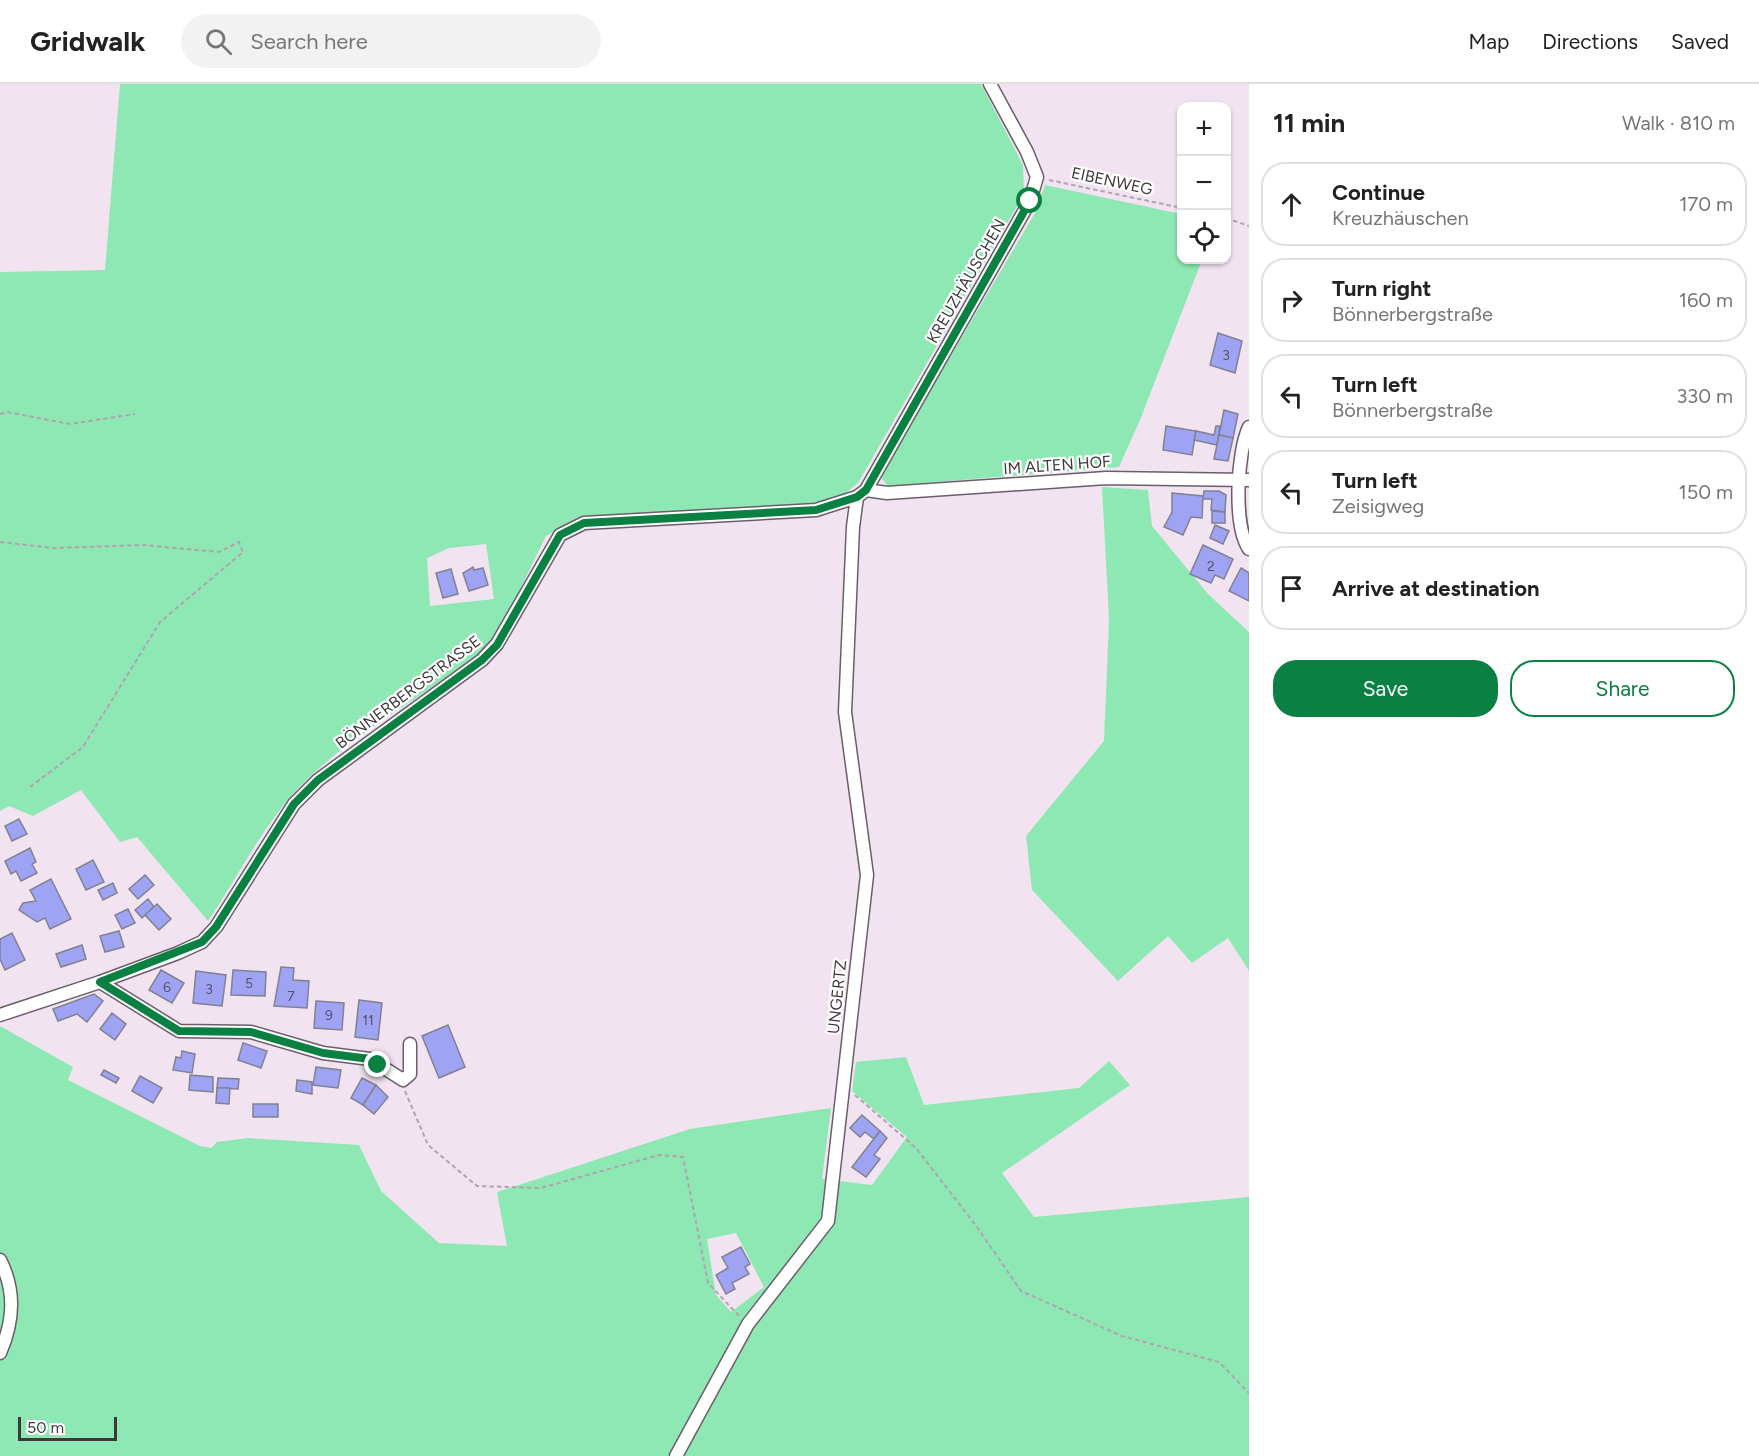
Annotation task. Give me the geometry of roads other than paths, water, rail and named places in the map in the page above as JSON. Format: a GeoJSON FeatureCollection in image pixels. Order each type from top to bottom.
{"type":"FeatureCollection","features":[{"type":"Feature","properties":{"kind":"street","name":"KREUZHÄUSCHEN"},"geometry":{"type":"LineString","coordinates":[[862,494],[1030,201],[1037,177],[1027,152],[990,84]]}},
{"type":"Feature","properties":{"kind":"street"},"geometry":{"type":"LineString","coordinates":[[1249,427],[1239,512],[1249,549]]}},
{"type":"Feature","properties":{"kind":"street","name":"IM ALTEN HOF"},"geometry":{"type":"LineString","coordinates":[[862,494],[1124,478],[1244,480]]}},
{"type":"Feature","properties":{"kind":"street","name":"BÖNNERBERGSTRASSE"},"geometry":{"type":"LineString","coordinates":[[0,1015],[100,982],[202,942],[216,927],[294,804],[318,780],[482,660],[497,645],[560,535],[584,523],[816,510],[862,494]]}},
{"type":"Feature","properties":{"kind":"street","name":"UNGERTZ"},"geometry":{"type":"LineString","coordinates":[[676,1456],[747,1324],[828,1221],[867,875],[845,712],[853,527],[862,494]]}},
{"type":"Feature","properties":{"kind":"street"},"geometry":{"type":"LineString","coordinates":[[100,982],[179,1031],[251,1032],[323,1053],[370,1059],[403,1080],[411,1074],[410,1044]]}},
{"type":"Feature","properties":{"kind":"street"},"geometry":{"type":"LineString","coordinates":[[0,1260],[7,1274],[12,1298],[11,1321],[0,1353]]}}]}
